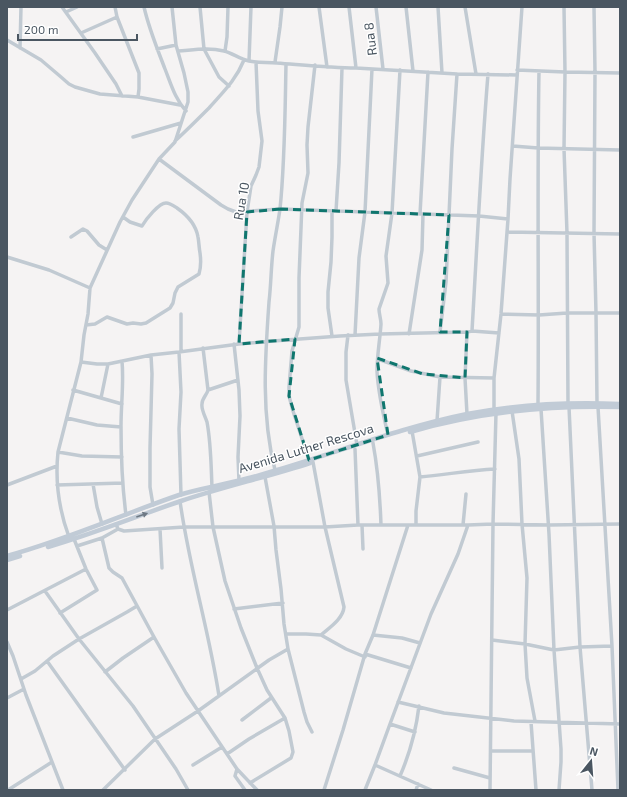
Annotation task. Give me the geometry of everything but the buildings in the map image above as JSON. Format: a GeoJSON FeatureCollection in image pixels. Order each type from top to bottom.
{"type":"FeatureCollection","features":[{"type":"Feature","properties":{"kind":"main road","name":"Avenida Luther Rescova"},"geometry":{"type":"LineString","coordinates":[[7,556],[117,527],[154,511],[209,492],[265,477],[388,435],[437,421],[467,414],[495,411],[569,405],[620,404]]}},
{"type":"Feature","properties":{"kind":"main road","name":"Avenida Luther Rescova"},"geometry":{"type":"LineString","coordinates":[[598,405],[620,407]]}},
{"type":"Feature","properties":{"kind":"main road","name":"Avenida Luther Rescova"},"geometry":{"type":"LineString","coordinates":[[356,447],[412,431],[495,411],[512,411],[540,407]]}},
{"type":"Feature","properties":{"kind":"main road","name":"Avenida Luther Rescova"},"geometry":{"type":"LineString","coordinates":[[7,560],[71,538],[153,504],[181,495],[311,461]]}},
{"type":"Feature","properties":{"kind":"street"},"geometry":{"type":"LineString","coordinates":[[20,48],[21,7]]}},
{"type":"Feature","properties":{"kind":"street"},"geometry":{"type":"LineString","coordinates":[[62,7],[106,69],[122,96]]}},
{"type":"Feature","properties":{"kind":"street"},"geometry":{"type":"LineString","coordinates":[[66,12],[77,7]]}},
{"type":"Feature","properties":{"kind":"street"},"geometry":{"type":"LineString","coordinates":[[115,7],[117,17],[139,73],[138,97]]}},
{"type":"Feature","properties":{"kind":"street"},"geometry":{"type":"LineString","coordinates":[[144,7],[149,28],[172,88],[180,105],[186,111]]}},
{"type":"Feature","properties":{"kind":"street"},"geometry":{"type":"LineString","coordinates":[[172,7],[176,45],[188,92],[186,111],[175,142]]}},
{"type":"Feature","properties":{"kind":"street"},"geometry":{"type":"LineString","coordinates":[[200,7],[204,48],[219,76],[229,86]]}},
{"type":"Feature","properties":{"kind":"street"},"geometry":{"type":"LineString","coordinates":[[225,51],[228,7]]}},
{"type":"Feature","properties":{"kind":"street"},"geometry":{"type":"LineString","coordinates":[[60,613],[97,590],[86,569],[77,546],[71,538],[61,514],[57,485],[58,452],[80,362],[90,288],[132,200],[158,159],[199,119],[229,86],[240,71],[246,60],[251,7]]}},
{"type":"Feature","properties":{"kind":"street"},"geometry":{"type":"LineString","coordinates":[[275,62],[282,7]]}},
{"type":"Feature","properties":{"kind":"street"},"geometry":{"type":"LineString","coordinates":[[320,7],[327,66]]}},
{"type":"Feature","properties":{"kind":"street"},"geometry":{"type":"LineString","coordinates":[[349,7],[356,68]]}},
{"type":"Feature","properties":{"kind":"street","name":"Rua 8"},"geometry":{"type":"LineString","coordinates":[[376,7],[383,69]]}},
{"type":"Feature","properties":{"kind":"street"},"geometry":{"type":"LineString","coordinates":[[406,7],[413,71]]}},
{"type":"Feature","properties":{"kind":"street"},"geometry":{"type":"LineString","coordinates":[[438,7],[442,73]]}},
{"type":"Feature","properties":{"kind":"street"},"geometry":{"type":"LineString","coordinates":[[465,7],[476,74]]}},
{"type":"Feature","properties":{"kind":"street"},"geometry":{"type":"LineString","coordinates":[[490,790],[495,469],[494,378],[501,314],[522,7]]}},
{"type":"Feature","properties":{"kind":"street"},"geometry":{"type":"LineString","coordinates":[[564,7],[564,149],[567,233],[569,405],[580,647],[592,790]]}},
{"type":"Feature","properties":{"kind":"street"},"geometry":{"type":"LineString","coordinates":[[594,7],[594,233],[598,405],[612,646],[618,790]]}},
{"type":"Feature","properties":{"kind":"street"},"geometry":{"type":"LineString","coordinates":[[81,33],[117,17]]}},
{"type":"Feature","properties":{"kind":"street"},"geometry":{"type":"LineString","coordinates":[[7,40],[41,60],[60,77],[75,87],[100,94],[138,97],[180,105]]}},
{"type":"Feature","properties":{"kind":"street"},"geometry":{"type":"LineString","coordinates":[[157,49],[176,45]]}},
{"type":"Feature","properties":{"kind":"street"},"geometry":{"type":"LineString","coordinates":[[178,51],[204,48],[225,51],[246,60],[256,62],[457,74],[517,75]]}},
{"type":"Feature","properties":{"kind":"street","name":"Rua 10"},"geometry":{"type":"LineString","coordinates":[[239,344],[247,212],[251,186],[259,167],[262,141],[258,111],[256,62]]}},
{"type":"Feature","properties":{"kind":"street"},"geometry":{"type":"LineString","coordinates":[[275,470],[271,455],[267,418],[265,380],[266,341],[273,252],[280,209],[285,134],[286,64]]}},
{"type":"Feature","properties":{"kind":"street"},"geometry":{"type":"LineString","coordinates":[[315,66],[308,126],[308,173],[302,203],[299,327],[292,352],[289,387],[293,411],[311,461],[324,526],[344,607],[342,614],[335,623],[321,635]]}},
{"type":"Feature","properties":{"kind":"street"},"geometry":{"type":"LineString","coordinates":[[332,336],[328,292],[339,156],[342,68]]}},
{"type":"Feature","properties":{"kind":"street"},"geometry":{"type":"LineString","coordinates":[[355,335],[359,258],[365,212],[372,69]]}},
{"type":"Feature","properties":{"kind":"street"},"geometry":{"type":"LineString","coordinates":[[388,435],[378,383],[378,359],[381,324],[379,309],[388,283],[386,256],[392,213],[400,70]]}},
{"type":"Feature","properties":{"kind":"street"},"geometry":{"type":"LineString","coordinates":[[517,70],[620,73]]}},
{"type":"Feature","properties":{"kind":"street"},"geometry":{"type":"LineString","coordinates":[[539,71],[538,233],[540,407],[549,525],[554,650],[561,762],[559,790]]}},
{"type":"Feature","properties":{"kind":"street"},"geometry":{"type":"LineString","coordinates":[[409,334],[422,250],[422,214],[428,72]]}},
{"type":"Feature","properties":{"kind":"street"},"geometry":{"type":"LineString","coordinates":[[440,332],[446,282],[457,74]]}},
{"type":"Feature","properties":{"kind":"street"},"geometry":{"type":"LineString","coordinates":[[467,414],[465,378],[479,216],[488,74]]}},
{"type":"Feature","properties":{"kind":"street"},"geometry":{"type":"LineString","coordinates":[[133,137],[181,123]]}},
{"type":"Feature","properties":{"kind":"street"},"geometry":{"type":"LineString","coordinates":[[513,146],[620,150]]}},
{"type":"Feature","properties":{"kind":"street"},"geometry":{"type":"LineString","coordinates":[[158,159],[214,200],[236,212],[280,209],[479,216],[508,219]]}},
{"type":"Feature","properties":{"kind":"street"},"geometry":{"type":"LineString","coordinates":[[86,325],[95,324],[107,317],[127,324],[146,323],[170,308],[178,287],[199,274],[201,260],[198,236],[190,220],[184,213],[172,204],[168,202],[163,204],[146,219],[142,226],[123,218]]}},
{"type":"Feature","properties":{"kind":"street"},"geometry":{"type":"LineString","coordinates":[[71,237],[83,229],[87,231],[98,245],[107,250]]}},
{"type":"Feature","properties":{"kind":"street"},"geometry":{"type":"LineString","coordinates":[[507,232],[620,234]]}},
{"type":"Feature","properties":{"kind":"street"},"geometry":{"type":"LineString","coordinates":[[7,257],[49,270],[90,288]]}},
{"type":"Feature","properties":{"kind":"street"},"geometry":{"type":"LineString","coordinates":[[501,314],[539,315],[620,313]]}},
{"type":"Feature","properties":{"kind":"street"},"geometry":{"type":"LineString","coordinates":[[180,314],[181,392],[179,429],[181,495]]}},
{"type":"Feature","properties":{"kind":"street"},"geometry":{"type":"LineString","coordinates":[[80,362],[108,364],[151,355],[234,344],[332,336],[440,332],[499,332]]}},
{"type":"Feature","properties":{"kind":"street"},"geometry":{"type":"LineString","coordinates":[[348,335],[346,352],[346,380],[356,447],[360,525],[363,549]]}},
{"type":"Feature","properties":{"kind":"street"},"geometry":{"type":"LineString","coordinates":[[234,344],[240,416],[238,457],[239,481]]}},
{"type":"Feature","properties":{"kind":"street"},"geometry":{"type":"LineString","coordinates":[[203,348],[208,390],[202,406],[210,451],[212,487]]}},
{"type":"Feature","properties":{"kind":"street"},"geometry":{"type":"LineString","coordinates":[[151,355],[150,487],[154,511]]}},
{"type":"Feature","properties":{"kind":"street"},"geometry":{"type":"LineString","coordinates":[[378,359],[411,371],[440,377],[494,378]]}},
{"type":"Feature","properties":{"kind":"street"},"geometry":{"type":"LineString","coordinates":[[122,361],[123,379],[121,427],[126,515]]}},
{"type":"Feature","properties":{"kind":"street"},"geometry":{"type":"LineString","coordinates":[[101,398],[108,364]]}},
{"type":"Feature","properties":{"kind":"street"},"geometry":{"type":"LineString","coordinates":[[437,421],[440,377]]}},
{"type":"Feature","properties":{"kind":"street"},"geometry":{"type":"LineString","coordinates":[[208,390],[238,380]]}},
{"type":"Feature","properties":{"kind":"street"},"geometry":{"type":"LineString","coordinates":[[73,390],[122,404]]}},
{"type":"Feature","properties":{"kind":"street"},"geometry":{"type":"LineString","coordinates":[[512,411],[519,459],[522,524],[527,578],[525,644],[527,685],[533,722],[533,751],[536,790]]}},
{"type":"Feature","properties":{"kind":"street"},"geometry":{"type":"LineString","coordinates":[[66,418],[98,425],[121,427]]}},
{"type":"Feature","properties":{"kind":"street"},"geometry":{"type":"LineString","coordinates":[[412,431],[420,477],[416,525]]}},
{"type":"Feature","properties":{"kind":"street"},"geometry":{"type":"LineString","coordinates":[[416,456],[478,442]]}},
{"type":"Feature","properties":{"kind":"street"},"geometry":{"type":"LineString","coordinates":[[373,443],[378,468],[381,525]]}},
{"type":"Feature","properties":{"kind":"street"},"geometry":{"type":"LineString","coordinates":[[58,452],[82,456],[122,457]]}},
{"type":"Feature","properties":{"kind":"street"},"geometry":{"type":"LineString","coordinates":[[7,485],[57,466]]}},
{"type":"Feature","properties":{"kind":"street"},"geometry":{"type":"LineString","coordinates":[[420,477],[495,469]]}},
{"type":"Feature","properties":{"kind":"street"},"geometry":{"type":"LineString","coordinates":[[265,477],[274,526],[288,649],[304,712],[312,732]]}},
{"type":"Feature","properties":{"kind":"street"},"geometry":{"type":"LineString","coordinates":[[57,485],[123,483]]}},
{"type":"Feature","properties":{"kind":"street"},"geometry":{"type":"LineString","coordinates":[[93,484],[102,524]]}},
{"type":"Feature","properties":{"kind":"street"},"geometry":{"type":"LineString","coordinates":[[209,492],[213,527],[224,581],[266,690],[285,718],[290,730],[293,752],[292,757],[250,783]]}},
{"type":"Feature","properties":{"kind":"street"},"geometry":{"type":"LineString","coordinates":[[365,790],[431,614],[458,554],[465,525],[466,494]]}},
{"type":"Feature","properties":{"kind":"street"},"geometry":{"type":"LineString","coordinates":[[180,502],[219,696]]}},
{"type":"Feature","properties":{"kind":"street"},"geometry":{"type":"LineString","coordinates":[[77,546],[102,538],[117,527],[124,531],[184,527],[620,524]]}},
{"type":"Feature","properties":{"kind":"street"},"geometry":{"type":"LineString","coordinates":[[324,790],[365,655],[373,635],[408,526]]}},
{"type":"Feature","properties":{"kind":"street"},"geometry":{"type":"LineString","coordinates":[[160,529],[162,568]]}},
{"type":"Feature","properties":{"kind":"street"},"geometry":{"type":"LineString","coordinates":[[102,538],[109,568],[122,578],[186,693],[237,769],[257,790]]}},
{"type":"Feature","properties":{"kind":"street"},"geometry":{"type":"LineString","coordinates":[[7,610],[86,569]]}},
{"type":"Feature","properties":{"kind":"street"},"geometry":{"type":"LineString","coordinates":[[45,591],[79,639],[133,706],[176,769],[188,790]]}},
{"type":"Feature","properties":{"kind":"street"},"geometry":{"type":"LineString","coordinates":[[234,609],[283,603]]}},
{"type":"Feature","properties":{"kind":"street"},"geometry":{"type":"LineString","coordinates":[[21,679],[35,671],[53,656],[79,639],[137,606]]}},
{"type":"Feature","properties":{"kind":"street"},"geometry":{"type":"LineString","coordinates":[[286,634],[321,635],[346,649],[411,668]]}},
{"type":"Feature","properties":{"kind":"street"},"geometry":{"type":"LineString","coordinates":[[373,635],[402,638],[420,643]]}},
{"type":"Feature","properties":{"kind":"street"},"geometry":{"type":"LineString","coordinates":[[106,672],[123,658],[154,637]]}},
{"type":"Feature","properties":{"kind":"street"},"geometry":{"type":"LineString","coordinates":[[492,640],[525,644],[554,650],[580,647],[612,646]]}},
{"type":"Feature","properties":{"kind":"street"},"geometry":{"type":"LineString","coordinates":[[7,642],[63,790]]}},
{"type":"Feature","properties":{"kind":"street"},"geometry":{"type":"LineString","coordinates":[[105,789],[155,740],[257,668],[288,649]]}},
{"type":"Feature","properties":{"kind":"street"},"geometry":{"type":"LineString","coordinates":[[47,661],[125,770]]}},
{"type":"Feature","properties":{"kind":"street"},"geometry":{"type":"LineString","coordinates":[[7,698],[24,689]]}},
{"type":"Feature","properties":{"kind":"street"},"geometry":{"type":"LineString","coordinates":[[242,720],[271,698]]}},
{"type":"Feature","properties":{"kind":"street"},"geometry":{"type":"LineString","coordinates":[[398,702],[420,706],[444,713],[514,721],[620,724]]}},
{"type":"Feature","properties":{"kind":"street"},"geometry":{"type":"LineString","coordinates":[[400,776],[415,732],[420,706]]}},
{"type":"Feature","properties":{"kind":"street"},"geometry":{"type":"LineString","coordinates":[[227,754],[248,739],[285,718]]}},
{"type":"Feature","properties":{"kind":"street"},"geometry":{"type":"LineString","coordinates":[[390,724],[415,732]]}},
{"type":"Feature","properties":{"kind":"street"},"geometry":{"type":"LineString","coordinates":[[193,765],[222,747]]}},
{"type":"Feature","properties":{"kind":"street"},"geometry":{"type":"LineString","coordinates":[[491,752],[533,751]]}},
{"type":"Feature","properties":{"kind":"street"},"geometry":{"type":"LineString","coordinates":[[8,790],[52,762]]}},
{"type":"Feature","properties":{"kind":"street"},"geometry":{"type":"LineString","coordinates":[[375,764],[431,790]]}},
{"type":"Feature","properties":{"kind":"street"},"geometry":{"type":"LineString","coordinates":[[454,768],[490,778]]}},
{"type":"Feature","properties":{"kind":"street"},"geometry":{"type":"LineString","coordinates":[[237,769],[235,774],[236,777],[245,790]]}},
{"type":"Feature","properties":{"kind":"street"},"geometry":{"type":"LineString","coordinates":[[416,790],[418,784]]}},
{"type":"Feature","properties":{"kind":"highlighted area"},"geometry":{"type":"Polygon","coordinates":[[[280,209],[449,215],[440,332],[467,332],[465,378],[423,374],[377,358],[388,435],[309,460],[289,396],[295,339],[239,344],[247,212],[280,209]]]}}]}
